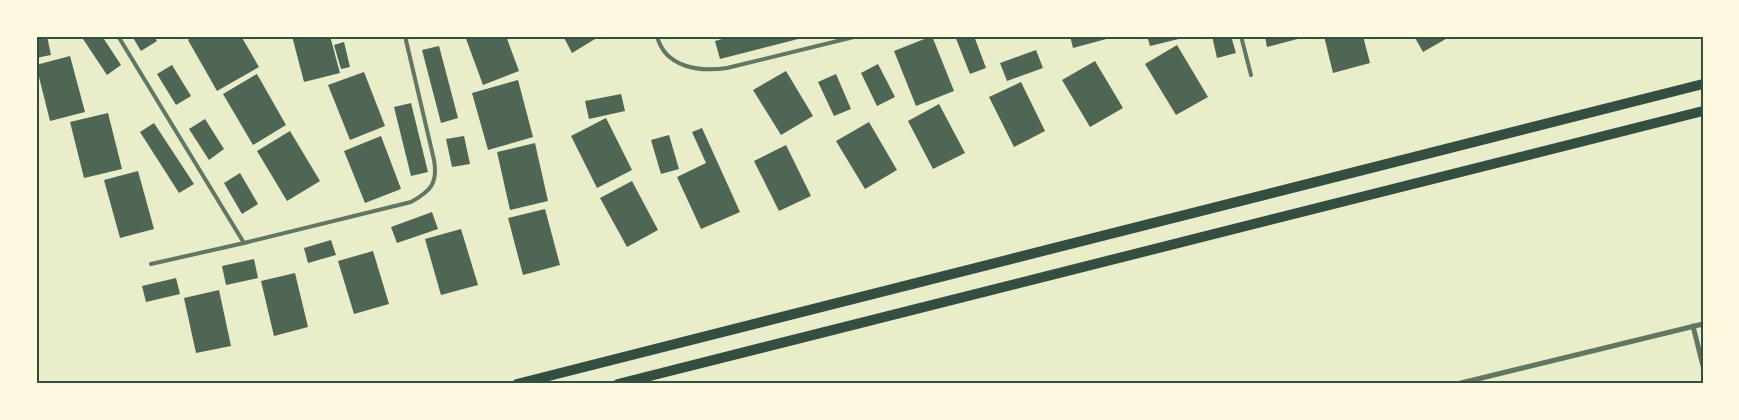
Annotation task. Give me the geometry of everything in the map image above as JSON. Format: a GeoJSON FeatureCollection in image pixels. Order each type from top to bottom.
{"type":"FeatureCollection","features":[{"type":"Feature","properties":{"kind":"main road"},"geometry":{"type":"LineString","coordinates":[[517,384],[1703,84]]}},
{"type":"Feature","properties":{"kind":"main road"},"geometry":{"type":"LineString","coordinates":[[618,384],[1703,111]]}},
{"type":"Feature","properties":{"kind":"street"},"geometry":{"type":"LineString","coordinates":[[1457,384],[1703,324]]}},
{"type":"Feature","properties":{"kind":"street"},"geometry":{"type":"LineString","coordinates":[[1693,326],[1703,366]]}},
{"type":"Feature","properties":{"kind":"lane"},"geometry":{"type":"LineString","coordinates":[[118,36],[244,242]]}},
{"type":"Feature","properties":{"kind":"lane"},"geometry":{"type":"LineString","coordinates":[[151,264],[411,202],[422,196],[430,187],[436,175],[405,36]]}},
{"type":"Feature","properties":{"kind":"lane"},"geometry":{"type":"LineString","coordinates":[[657,36],[664,51],[673,60],[693,69],[712,71],[858,36]]}},
{"type":"Feature","properties":{"kind":"lane"},"geometry":{"type":"LineString","coordinates":[[1241,36],[1251,75]]}},
{"type":"Feature","properties":{"kind":"building"},"geometry":{"type":"Polygon","coordinates":[[[36,36],[47,36],[51,55],[36,58],[36,36]]]}},
{"type":"Feature","properties":{"kind":"building"},"geometry":{"type":"Polygon","coordinates":[[[81,36],[102,36],[121,65],[107,75],[81,36]]]}},
{"type":"Feature","properties":{"kind":"building"},"geometry":{"type":"Polygon","coordinates":[[[132,36],[154,36],[157,41],[141,51],[132,36]]]}},
{"type":"Feature","properties":{"kind":"building"},"geometry":{"type":"Polygon","coordinates":[[[194,36],[241,36],[259,67],[217,91],[188,40],[194,36]]]}},
{"type":"Feature","properties":{"kind":"building"},"geometry":{"type":"Polygon","coordinates":[[[292,36],[330,36],[340,73],[304,82],[292,36]]]}},
{"type":"Feature","properties":{"kind":"building"},"geometry":{"type":"Polygon","coordinates":[[[465,36],[506,36],[519,71],[483,85],[465,36]]]}},
{"type":"Feature","properties":{"kind":"building"},"geometry":{"type":"Polygon","coordinates":[[[563,36],[600,36],[572,53],[563,36]]]}},
{"type":"Feature","properties":{"kind":"building"},"geometry":{"type":"Polygon","coordinates":[[[733,36],[806,37],[720,59],[715,41],[733,36]]]}},
{"type":"Feature","properties":{"kind":"building"},"geometry":{"type":"Polygon","coordinates":[[[932,36],[954,91],[916,106],[894,51],[932,36]]]}},
{"type":"Feature","properties":{"kind":"building"},"geometry":{"type":"Polygon","coordinates":[[[955,36],[974,36],[986,68],[970,74],[955,36]]]}},
{"type":"Feature","properties":{"kind":"building"},"geometry":{"type":"Polygon","coordinates":[[[1070,36],[1110,36],[1110,38],[1073,48],[1070,36]]]}},
{"type":"Feature","properties":{"kind":"building"},"geometry":{"type":"Polygon","coordinates":[[[1147,36],[1187,36],[1187,37],[1150,46],[1147,36]]]}},
{"type":"Feature","properties":{"kind":"building"},"geometry":{"type":"Polygon","coordinates":[[[1212,36],[1231,36],[1236,53],[1217,58],[1212,36]]]}},
{"type":"Feature","properties":{"kind":"building"},"geometry":{"type":"Polygon","coordinates":[[[1265,36],[1305,36],[1305,37],[1267,47],[1265,36]]]}},
{"type":"Feature","properties":{"kind":"building"},"geometry":{"type":"Polygon","coordinates":[[[1324,36],[1363,36],[1370,63],[1333,73],[1324,36]]]}},
{"type":"Feature","properties":{"kind":"building"},"geometry":{"type":"Polygon","coordinates":[[[1414,36],[1451,36],[1423,52],[1414,36]]]}},
{"type":"Feature","properties":{"kind":"building"},"geometry":{"type":"Polygon","coordinates":[[[344,42],[350,67],[341,69],[334,45],[344,42]]]}},
{"type":"Feature","properties":{"kind":"building"},"geometry":{"type":"Polygon","coordinates":[[[1177,45],[1208,97],[1176,115],[1145,64],[1177,45]]]}},
{"type":"Feature","properties":{"kind":"building"},"geometry":{"type":"Polygon","coordinates":[[[439,46],[458,118],[441,123],[422,50],[439,46]]]}},
{"type":"Feature","properties":{"kind":"building"},"geometry":{"type":"Polygon","coordinates":[[[1036,50],[1043,68],[1007,81],[1000,63],[1036,50]]]}},
{"type":"Feature","properties":{"kind":"building"},"geometry":{"type":"Polygon","coordinates":[[[70,56],[85,112],[50,121],[36,65],[70,56]]]}},
{"type":"Feature","properties":{"kind":"building"},"geometry":{"type":"Polygon","coordinates":[[[1095,61],[1123,108],[1090,127],[1062,80],[1095,61]]]}},
{"type":"Feature","properties":{"kind":"building"},"geometry":{"type":"Polygon","coordinates":[[[878,64],[895,97],[877,106],[861,73],[878,64]]]}},
{"type":"Feature","properties":{"kind":"building"},"geometry":{"type":"Polygon","coordinates":[[[172,65],[191,96],[176,105],[157,74],[172,65]]]}},
{"type":"Feature","properties":{"kind":"building"},"geometry":{"type":"Polygon","coordinates":[[[786,71],[813,116],[781,135],[753,90],[786,71]]]}},
{"type":"Feature","properties":{"kind":"building"},"geometry":{"type":"Polygon","coordinates":[[[364,72],[385,126],[350,140],[328,85],[364,72]]]}},
{"type":"Feature","properties":{"kind":"building"},"geometry":{"type":"Polygon","coordinates":[[[257,74],[286,125],[253,145],[223,94],[257,74]]]}},
{"type":"Feature","properties":{"kind":"building"},"geometry":{"type":"Polygon","coordinates":[[[836,74],[851,109],[834,116],[818,82],[836,74]]]}},
{"type":"Feature","properties":{"kind":"building"},"geometry":{"type":"Polygon","coordinates":[[[518,80],[533,137],[488,150],[472,93],[518,80]]]}},
{"type":"Feature","properties":{"kind":"building"},"geometry":{"type":"Polygon","coordinates":[[[1021,82],[1045,131],[1014,147],[989,97],[1021,82]]]}},
{"type":"Feature","properties":{"kind":"building"},"geometry":{"type":"Polygon","coordinates":[[[621,94],[625,111],[589,119],[585,101],[621,94]]]}},
{"type":"Feature","properties":{"kind":"building"},"geometry":{"type":"Polygon","coordinates":[[[411,103],[428,172],[411,176],[394,107],[411,103]]]}},
{"type":"Feature","properties":{"kind":"building"},"geometry":{"type":"Polygon","coordinates":[[[939,104],[965,153],[933,169],[908,121],[939,104]]]}},
{"type":"Feature","properties":{"kind":"building"},"geometry":{"type":"Polygon","coordinates":[[[108,113],[122,169],[84,178],[70,122],[108,113]]]}},
{"type":"Feature","properties":{"kind":"building"},"geometry":{"type":"Polygon","coordinates":[[[606,118],[632,170],[597,188],[571,136],[606,118]]]}},
{"type":"Feature","properties":{"kind":"building"},"geometry":{"type":"Polygon","coordinates":[[[205,119],[224,149],[209,160],[189,129],[205,119]]]}},
{"type":"Feature","properties":{"kind":"building"},"geometry":{"type":"Polygon","coordinates":[[[869,122],[897,170],[865,189],[836,141],[869,122]]]}},
{"type":"Feature","properties":{"kind":"building"},"geometry":{"type":"Polygon","coordinates":[[[154,123],[194,184],[179,193],[140,132],[154,123]]]}},
{"type":"Feature","properties":{"kind":"building"},"geometry":{"type":"Polygon","coordinates":[[[702,128],[740,212],[701,229],[677,177],[706,163],[692,132],[702,128]]]}},
{"type":"Feature","properties":{"kind":"building"},"geometry":{"type":"Polygon","coordinates":[[[290,131],[320,181],[287,201],[257,151],[290,131]]]}},
{"type":"Feature","properties":{"kind":"building"},"geometry":{"type":"Polygon","coordinates":[[[669,135],[679,169],[661,174],[651,140],[669,135]]]}},
{"type":"Feature","properties":{"kind":"building"},"geometry":{"type":"Polygon","coordinates":[[[381,136],[401,189],[365,203],[344,151],[381,136]]]}},
{"type":"Feature","properties":{"kind":"building"},"geometry":{"type":"Polygon","coordinates":[[[464,136],[470,164],[452,167],[446,139],[464,136]]]}},
{"type":"Feature","properties":{"kind":"building"},"geometry":{"type":"Polygon","coordinates":[[[535,143],[548,201],[510,210],[497,152],[535,143]]]}},
{"type":"Feature","properties":{"kind":"building"},"geometry":{"type":"Polygon","coordinates":[[[786,145],[811,196],[779,211],[754,161],[786,145]]]}},
{"type":"Feature","properties":{"kind":"building"},"geometry":{"type":"Polygon","coordinates":[[[138,171],[154,229],[120,238],[104,180],[138,171]]]}},
{"type":"Feature","properties":{"kind":"building"},"geometry":{"type":"Polygon","coordinates":[[[240,173],[258,204],[242,214],[224,183],[240,173]]]}},
{"type":"Feature","properties":{"kind":"building"},"geometry":{"type":"Polygon","coordinates":[[[632,181],[658,230],[627,247],[600,198],[632,181]]]}},
{"type":"Feature","properties":{"kind":"building"},"geometry":{"type":"Polygon","coordinates":[[[545,209],[560,265],[523,275],[508,218],[545,209]]]}},
{"type":"Feature","properties":{"kind":"building"},"geometry":{"type":"Polygon","coordinates":[[[432,212],[438,229],[397,243],[391,227],[432,212]]]}},
{"type":"Feature","properties":{"kind":"building"},"geometry":{"type":"Polygon","coordinates":[[[461,229],[478,285],[441,295],[425,239],[461,229]]]}},
{"type":"Feature","properties":{"kind":"building"},"geometry":{"type":"Polygon","coordinates":[[[331,240],[336,255],[308,263],[304,248],[331,240]]]}},
{"type":"Feature","properties":{"kind":"building"},"geometry":{"type":"Polygon","coordinates":[[[373,251],[389,304],[354,314],[338,261],[373,251]]]}},
{"type":"Feature","properties":{"kind":"building"},"geometry":{"type":"Polygon","coordinates":[[[254,259],[258,278],[226,285],[222,266],[254,259]]]}},
{"type":"Feature","properties":{"kind":"building"},"geometry":{"type":"Polygon","coordinates":[[[295,273],[308,327],[274,336],[261,281],[295,273]]]}},
{"type":"Feature","properties":{"kind":"building"},"geometry":{"type":"Polygon","coordinates":[[[176,278],[180,294],[146,302],[142,286],[176,278]]]}},
{"type":"Feature","properties":{"kind":"building"},"geometry":{"type":"Polygon","coordinates":[[[219,290],[231,346],[196,353],[184,298],[219,290]]]}}]}
